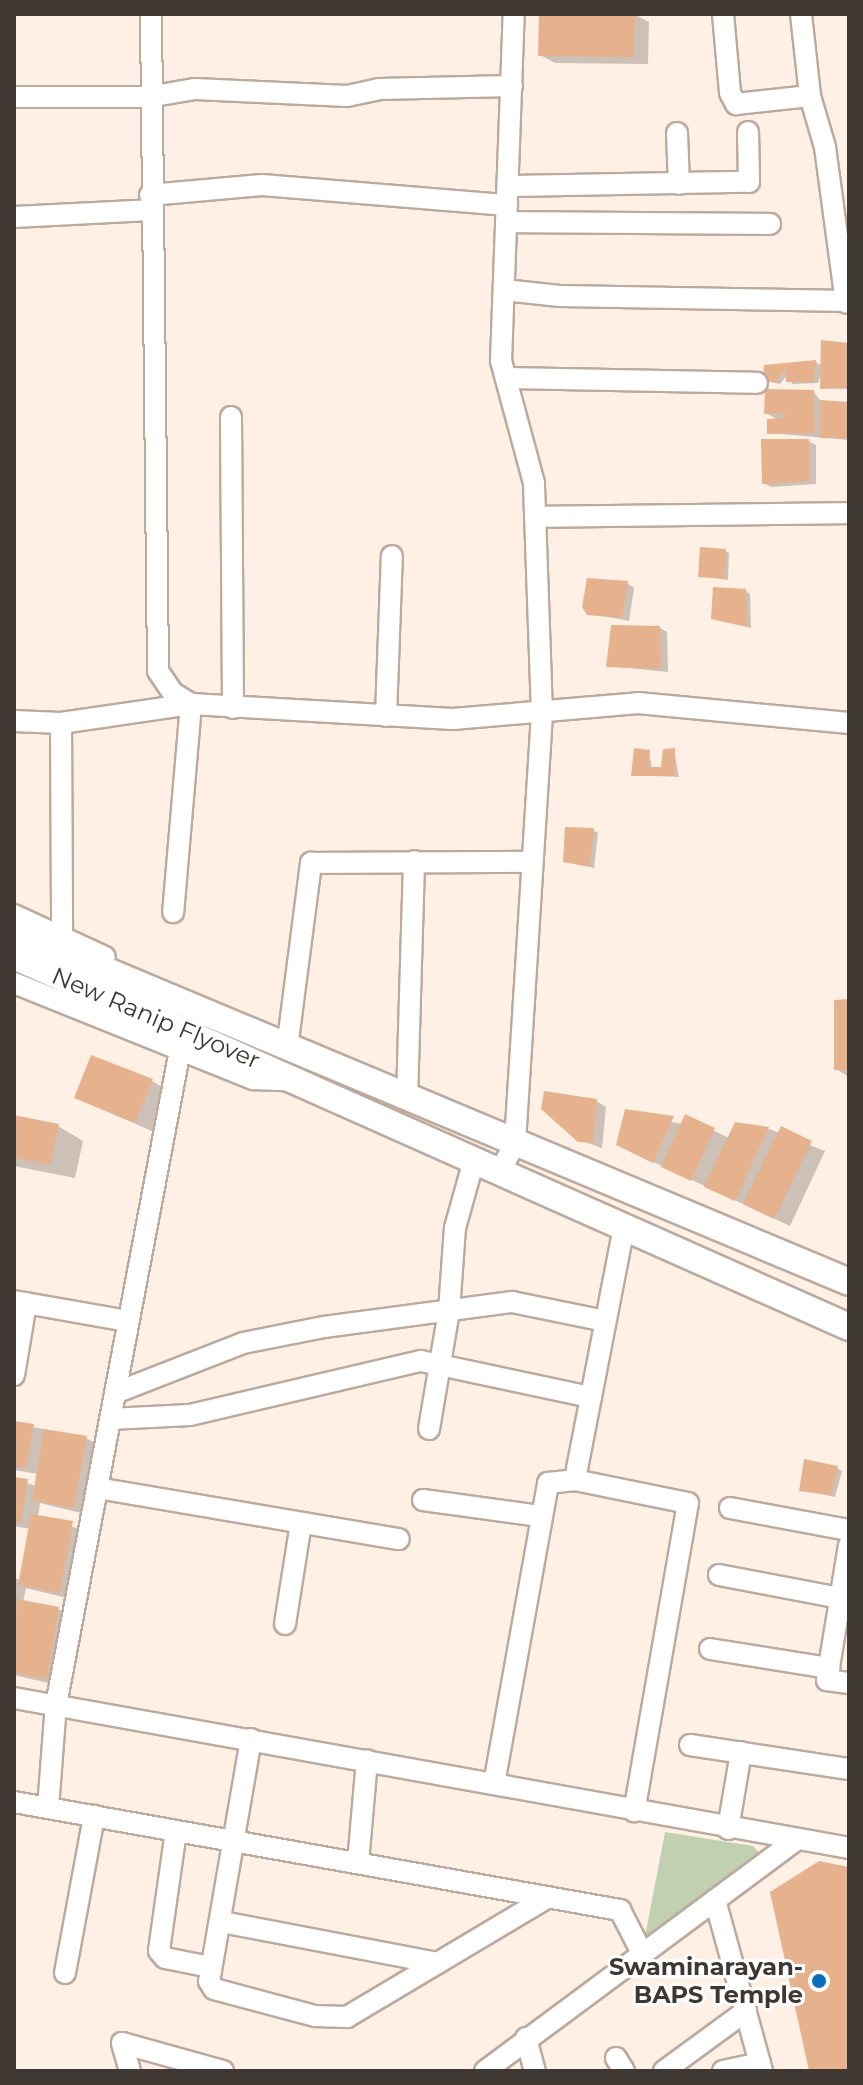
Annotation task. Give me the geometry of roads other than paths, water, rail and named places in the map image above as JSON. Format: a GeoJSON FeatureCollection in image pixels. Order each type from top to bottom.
{"type":"FeatureCollection","features":[{"type":"Feature","properties":{"kind":"main road","name":"New Ranip Flyover"},"geometry":{"type":"LineString","coordinates":[[14,932],[252,1045],[298,1081],[849,1327]]}},
{"type":"Feature","properties":{"kind":"main road","name":"New Ranip Flyover"},"geometry":{"type":"LineString","coordinates":[[14,956],[252,1045],[287,1048],[849,1282]]}},
{"type":"Feature","properties":{"kind":"street"},"geometry":{"type":"LineString","coordinates":[[151,14],[148,97],[158,671],[173,693],[191,704]]}},
{"type":"Feature","properties":{"kind":"street"},"geometry":{"type":"LineString","coordinates":[[500,1172],[515,1143],[542,714],[534,483],[501,361],[514,14]]}},
{"type":"Feature","properties":{"kind":"street"},"geometry":{"type":"LineString","coordinates":[[723,14],[730,93],[736,104],[810,96]]}},
{"type":"Feature","properties":{"kind":"street"},"geometry":{"type":"LineString","coordinates":[[504,290],[848,302],[825,147],[810,96],[801,14]]}},
{"type":"Feature","properties":{"kind":"street"},"geometry":{"type":"LineString","coordinates":[[14,97],[148,97],[169,89],[347,96],[379,89],[512,86]]}},
{"type":"Feature","properties":{"kind":"street"},"geometry":{"type":"LineString","coordinates":[[507,204],[679,184],[749,182],[748,132]]}},
{"type":"Feature","properties":{"kind":"street"},"geometry":{"type":"LineString","coordinates":[[677,133],[679,184]]}},
{"type":"Feature","properties":{"kind":"street"},"geometry":{"type":"LineString","coordinates":[[14,217],[150,203],[262,185],[770,224]]}},
{"type":"Feature","properties":{"kind":"street"},"geometry":{"type":"LineString","coordinates":[[506,378],[757,383]]}},
{"type":"Feature","properties":{"kind":"street"},"geometry":{"type":"LineString","coordinates":[[231,417],[233,708]]}},
{"type":"Feature","properties":{"kind":"street"},"geometry":{"type":"LineString","coordinates":[[535,517],[849,513]]}},
{"type":"Feature","properties":{"kind":"street"},"geometry":{"type":"LineString","coordinates":[[386,716],[392,556]]}},
{"type":"Feature","properties":{"kind":"street"},"geometry":{"type":"LineString","coordinates":[[14,721],[61,723],[191,704],[453,719],[542,714],[638,703],[849,723]]}},
{"type":"Feature","properties":{"kind":"street"},"geometry":{"type":"LineString","coordinates":[[173,912],[191,704]]}},
{"type":"Feature","properties":{"kind":"street"},"geometry":{"type":"LineString","coordinates":[[61,723],[62,937]]}},
{"type":"Feature","properties":{"kind":"street"},"geometry":{"type":"LineString","coordinates":[[407,1098],[414,861]]}},
{"type":"Feature","properties":{"kind":"street"},"geometry":{"type":"LineString","coordinates":[[287,1048],[311,863],[532,862]]}},
{"type":"Feature","properties":{"kind":"street"},"geometry":{"type":"LineString","coordinates":[[14,915],[264,1029],[287,1048]]}},
{"type":"Feature","properties":{"kind":"street"},"geometry":{"type":"LineString","coordinates":[[14,983],[253,1079],[298,1081]]}},
{"type":"Feature","properties":{"kind":"street"},"geometry":{"type":"LineString","coordinates":[[48,1808],[56,1705],[180,1050]]}},
{"type":"Feature","properties":{"kind":"street"},"geometry":{"type":"LineString","coordinates":[[429,1429],[437,1365],[449,1311],[455,1228],[474,1160]]}},
{"type":"Feature","properties":{"kind":"street"},"geometry":{"type":"LineString","coordinates":[[575,1480],[624,1227]]}},
{"type":"Feature","properties":{"kind":"street"},"geometry":{"type":"LineString","coordinates":[[14,1375],[20,1302],[128,1321]]}},
{"type":"Feature","properties":{"kind":"street"},"geometry":{"type":"LineString","coordinates":[[115,1393],[243,1343],[449,1311],[512,1302],[605,1321]]}},
{"type":"Feature","properties":{"kind":"street"},"geometry":{"type":"LineString","coordinates":[[110,1419],[190,1415],[421,1361],[591,1397]]}},
{"type":"Feature","properties":{"kind":"street"},"geometry":{"type":"LineString","coordinates":[[494,1784],[548,1483],[575,1480],[688,1503],[634,1811]]}},
{"type":"Feature","properties":{"kind":"street"},"geometry":{"type":"LineString","coordinates":[[97,1488],[399,1539]]}},
{"type":"Feature","properties":{"kind":"street"},"geometry":{"type":"LineString","coordinates":[[423,1500],[540,1516]]}},
{"type":"Feature","properties":{"kind":"street"},"geometry":{"type":"LineString","coordinates":[[730,1508],[849,1530]]}},
{"type":"Feature","properties":{"kind":"street"},"geometry":{"type":"LineString","coordinates":[[285,1624],[301,1523]]}},
{"type":"Feature","properties":{"kind":"street"},"geometry":{"type":"LineString","coordinates":[[849,1545],[842,1608],[827,1680],[849,1683]]}},
{"type":"Feature","properties":{"kind":"street"},"geometry":{"type":"LineString","coordinates":[[719,1575],[842,1608]]}},
{"type":"Feature","properties":{"kind":"street"},"geometry":{"type":"LineString","coordinates":[[710,1649],[829,1668]]}},
{"type":"Feature","properties":{"kind":"street"},"geometry":{"type":"LineString","coordinates":[[14,1698],[367,1760],[728,1829],[849,1848]]}},
{"type":"Feature","properties":{"kind":"street"},"geometry":{"type":"LineString","coordinates":[[251,1739],[231,1841],[222,1922],[211,1972],[214,1989],[333,2019],[347,2017],[548,1897]]}},
{"type":"Feature","properties":{"kind":"street"},"geometry":{"type":"LineString","coordinates":[[690,1745],[849,1769]]}},
{"type":"Feature","properties":{"kind":"street"},"geometry":{"type":"LineString","coordinates":[[728,1829],[741,1752]]}},
{"type":"Feature","properties":{"kind":"street"},"geometry":{"type":"LineString","coordinates":[[358,1863],[367,1760]]}},
{"type":"Feature","properties":{"kind":"street"},"geometry":{"type":"LineString","coordinates":[[14,1802],[620,1910],[642,1953]]}},
{"type":"Feature","properties":{"kind":"street"},"geometry":{"type":"LineString","coordinates":[[65,1973],[94,1816]]}},
{"type":"Feature","properties":{"kind":"street"},"geometry":{"type":"LineString","coordinates":[[176,1831],[159,1951],[165,1958],[205,1966],[211,1972]]}},
{"type":"Feature","properties":{"kind":"street"},"geometry":{"type":"LineString","coordinates":[[485,2071],[795,1841]]}},
{"type":"Feature","properties":{"kind":"street"},"geometry":{"type":"LineString","coordinates":[[715,1900],[761,2067],[723,2071]]}},
{"type":"Feature","properties":{"kind":"street"},"geometry":{"type":"LineString","coordinates":[[222,1922],[437,1963]]}},
{"type":"Feature","properties":{"kind":"street"},"geometry":{"type":"LineString","coordinates":[[664,2071],[746,2011]]}},
{"type":"Feature","properties":{"kind":"street"},"geometry":{"type":"LineString","coordinates":[[526,2038],[535,2071]]}},
{"type":"Feature","properties":{"kind":"street"},"geometry":{"type":"LineString","coordinates":[[130,2071],[120,2051],[122,2043],[223,2071]]}},
{"type":"Feature","properties":{"kind":"place","name":"Swaminarayan- BAPS Temple"},"geometry":{"type":"Point","coordinates":[819,1981]}}]}
